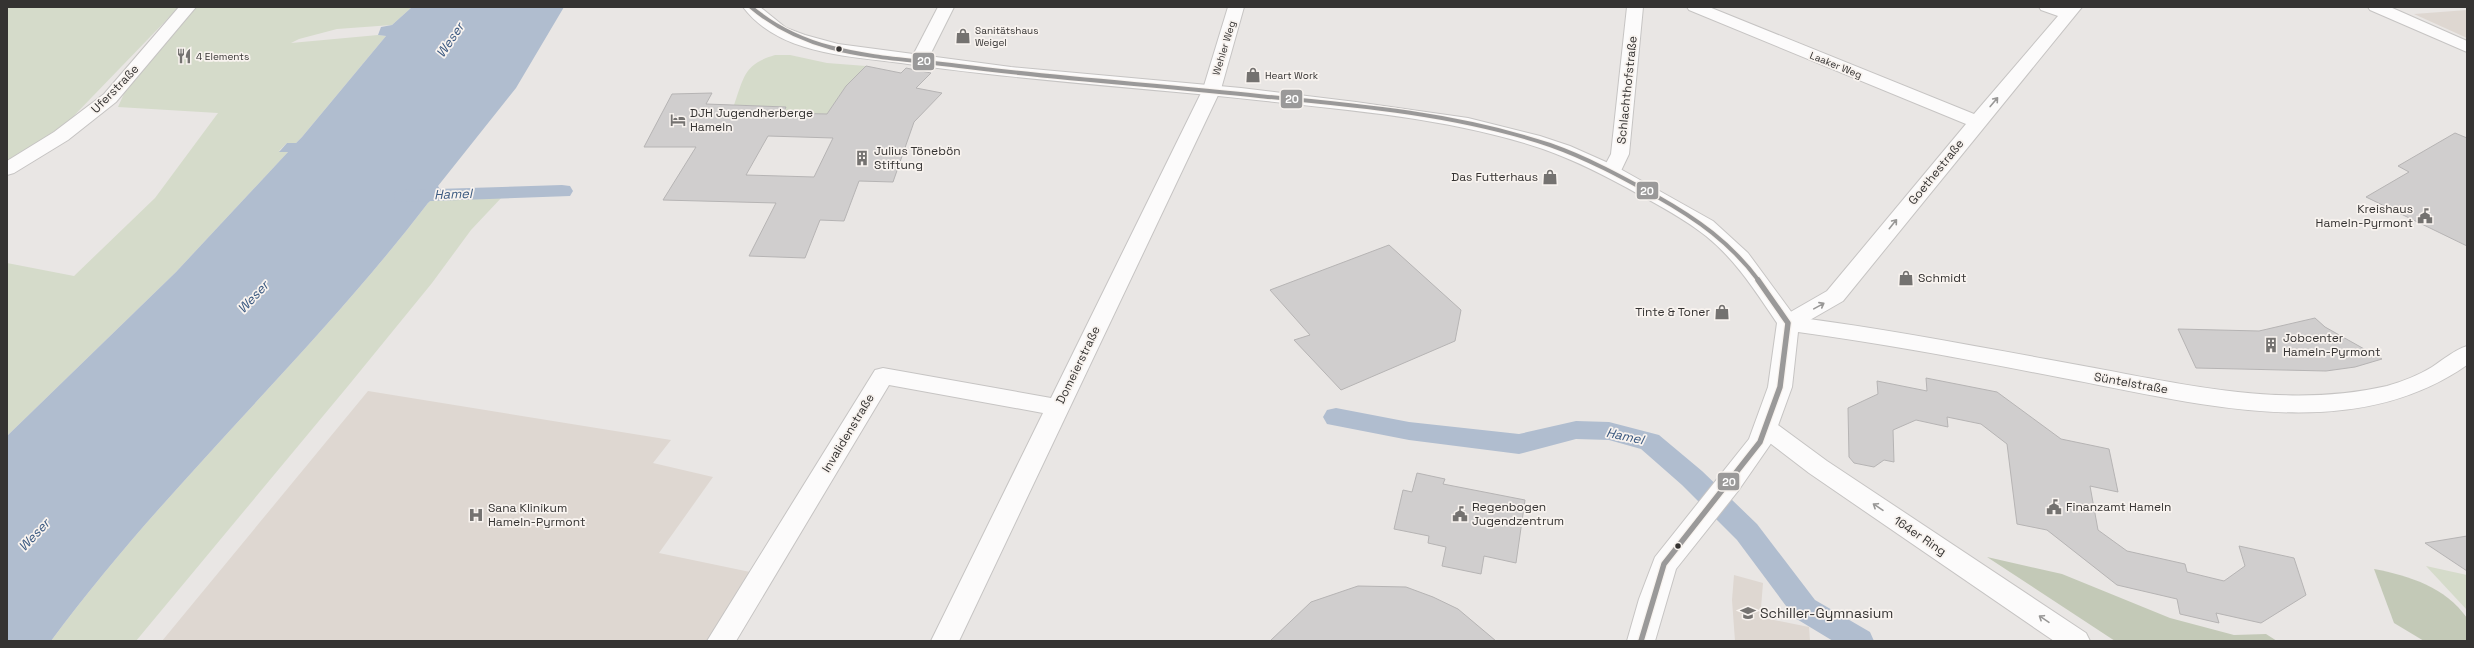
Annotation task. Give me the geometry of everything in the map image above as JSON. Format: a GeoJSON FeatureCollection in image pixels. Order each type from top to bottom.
{"type":"FeatureCollection","features":[{"type":"Feature","properties":{"kind":"street","name":"Uferstraße"},"geometry":{"type":"LineString","coordinates":[[7,169],[61,136],[110,98],[188,7]]}},
{"type":"Feature","properties":{"kind":"street"},"geometry":{"type":"LineString","coordinates":[[751,7],[764,21],[791,36],[839,48],[919,61],[1110,81],[1212,89],[1432,118],[1498,131],[1533,140],[1612,172],[1689,215],[1724,240],[1752,270],[1788,322],[1780,387],[1760,442],[1729,484],[1698,520],[1664,564],[1652,599],[1641,641]]}},
{"type":"Feature","properties":{"kind":"street"},"geometry":{"type":"LineString","coordinates":[[919,61],[946,7]]}},
{"type":"Feature","properties":{"kind":"street","name":"Wehler Weg"},"geometry":{"type":"LineString","coordinates":[[1212,89],[1236,7]]}},
{"type":"Feature","properties":{"kind":"street","name":"Schlachthofstraße"},"geometry":{"type":"LineString","coordinates":[[1612,172],[1620,154],[1635,7]]}},
{"type":"Feature","properties":{"kind":"street","name":"Laaker Weg"},"geometry":{"type":"LineString","coordinates":[[1695,7],[1977,122]]}},
{"type":"Feature","properties":{"kind":"street"},"geometry":{"type":"LineString","coordinates":[[2047,7],[2071,11]]}},
{"type":"Feature","properties":{"kind":"street"},"geometry":{"type":"LineString","coordinates":[[2376,7],[2467,47]]}},
{"type":"Feature","properties":{"kind":"street","name":"Goethestraße"},"geometry":{"type":"LineString","coordinates":[[1788,322],[1835,296],[1977,122],[2071,11]]}},
{"type":"Feature","properties":{"kind":"street","name":"Domeierstraße"},"geometry":{"type":"LineString","coordinates":[[945,641],[1212,89]]}},
{"type":"Feature","properties":{"kind":"street","name":"Süntelstraße"},"geometry":{"type":"LineString","coordinates":[[1788,322],[1869,334],[2215,398],[2287,405],[2331,404],[2392,393],[2438,374],[2467,354]]}},
{"type":"Feature","properties":{"kind":"street","name":"Invalidenstraße"},"geometry":{"type":"LineString","coordinates":[[722,641],[883,376],[1057,407]]}},
{"type":"Feature","properties":{"kind":"street","name":"164er Ring"},"geometry":{"type":"LineString","coordinates":[[1766,428],[1818,467],[2076,641]]}},
{"type":"Feature","properties":{"kind":"shaded area"},"geometry":{"type":"Polygon","coordinates":[[[2467,10],[2467,38],[2414,14],[2467,10]]]}},
{"type":"Feature","properties":{"kind":"shaded area","name":"Sana Klinikum Hameln-Pyrmont"},"geometry":{"type":"Polygon","coordinates":[[[368,391],[671,440],[653,463],[713,477],[659,553],[755,573],[711,641],[162,641],[368,391]]]}},
{"type":"Feature","properties":{"kind":"shaded area","name":"Schiller-Gymnasium"},"geometry":{"type":"Polygon","coordinates":[[[1734,575],[1763,583],[1761,608],[1764,618],[1809,627],[1810,641],[1735,641],[1732,600],[1734,575]]]}},
{"type":"Feature","properties":{"kind":"green space"},"geometry":{"type":"Polygon","coordinates":[[[7,7],[179,7],[64,126],[7,161],[7,7]]]}},
{"type":"Feature","properties":{"kind":"green space"},"geometry":{"type":"Polygon","coordinates":[[[193,7],[412,7],[392,25],[337,29],[299,39],[291,43],[378,35],[386,36],[302,137],[296,143],[287,143],[279,151],[289,151],[176,272],[7,436],[7,263],[74,276],[155,198],[218,113],[118,107],[131,78],[193,7]]]}},
{"type":"Feature","properties":{"kind":"green space"},"geometry":{"type":"Polygon","coordinates":[[[775,55],[790,55],[827,63],[866,66],[846,86],[827,114],[783,113],[786,107],[734,105],[743,79],[751,67],[775,55]]]}},
{"type":"Feature","properties":{"kind":"green space"},"geometry":{"type":"Polygon","coordinates":[[[503,196],[471,230],[432,283],[136,641],[51,641],[95,584],[142,528],[336,314],[428,203],[434,198],[503,196]]]}},
{"type":"Feature","properties":{"kind":"green space"},"geometry":{"type":"Polygon","coordinates":[[[1987,557],[2062,574],[2170,618],[2234,635],[2266,634],[2277,641],[2115,641],[1987,557]]]}},
{"type":"Feature","properties":{"kind":"green space"},"geometry":{"type":"Polygon","coordinates":[[[2426,566],[2467,575],[2467,610],[2426,566]]]}},
{"type":"Feature","properties":{"kind":"green space"},"geometry":{"type":"Polygon","coordinates":[[[2374,569],[2401,575],[2426,584],[2448,598],[2467,618],[2467,641],[2424,641],[2394,623],[2374,569]]]}},
{"type":"Feature","properties":{"kind":"water","name":"Weser"},"geometry":{"type":"Polygon","coordinates":[[[412,7],[564,7],[516,88],[438,186],[441,191],[428,203],[336,314],[142,528],[95,584],[51,641],[7,641],[7,436],[176,272],[288,152],[279,152],[287,143],[296,143],[302,137],[386,36],[378,35],[381,27],[392,25],[412,7]]]}},
{"type":"Feature","properties":{"kind":"building","name":"Julius Tönebön Stiftung"},"geometry":{"type":"Polygon","coordinates":[[[866,66],[901,73],[906,68],[931,73],[916,88],[942,93],[914,122],[893,182],[859,181],[844,221],[820,220],[805,258],[749,256],[776,203],[663,200],[696,147],[644,147],[672,94],[712,93],[706,104],[786,107],[783,113],[827,114],[846,86],[866,66]],[[768,136],[746,175],[814,177],[833,138],[768,136]]]}},
{"type":"Feature","properties":{"kind":"building"},"geometry":{"type":"Polygon","coordinates":[[[2455,133],[2467,138],[2467,246],[2366,197],[2409,172],[2398,166],[2455,133]]]}},
{"type":"Feature","properties":{"kind":"building"},"geometry":{"type":"Polygon","coordinates":[[[1389,245],[1461,310],[1455,341],[1341,390],[1294,340],[1310,335],[1270,290],[1389,245]]]}},
{"type":"Feature","properties":{"kind":"building","name":"Jobcenter Hameln-Pyrmont"},"geometry":{"type":"Polygon","coordinates":[[[2315,318],[2325,327],[2382,359],[2355,367],[2326,371],[2196,368],[2178,329],[2259,331],[2315,318]]]}},
{"type":"Feature","properties":{"kind":"building","name":"Finanzamt Hameln"},"geometry":{"type":"Polygon","coordinates":[[[1926,378],[1997,392],[2061,439],[2109,449],[2118,492],[2090,486],[2098,530],[2127,551],[2185,564],[2187,572],[2224,581],[2245,566],[2239,546],[2294,558],[2306,595],[2261,623],[2216,613],[2219,623],[2180,614],[2177,599],[2117,585],[2047,530],[2017,524],[2007,444],[1981,424],[1947,417],[1948,427],[1916,420],[1893,430],[1894,462],[1884,460],[1874,467],[1854,463],[1849,457],[1848,408],[1878,394],[1877,381],[1927,391],[1926,378]]]}},
{"type":"Feature","properties":{"kind":"building","name":"Regenbogen Jugendzentrum"},"geometry":{"type":"Polygon","coordinates":[[[1417,473],[1445,479],[1443,484],[1525,500],[1516,563],[1484,556],[1481,574],[1442,566],[1446,547],[1428,543],[1429,536],[1394,529],[1403,490],[1412,492],[1417,473]]]}},
{"type":"Feature","properties":{"kind":"building"},"geometry":{"type":"Polygon","coordinates":[[[2467,536],[2467,571],[2425,543],[2467,536]]]}},
{"type":"Feature","properties":{"kind":"building"},"geometry":{"type":"Polygon","coordinates":[[[1358,586],[1406,587],[1433,597],[1458,609],[1496,641],[1270,641],[1311,602],[1358,586]]]}},
{"type":"Feature","properties":{"kind":"waterway","name":"Hamel"},"geometry":{"type":"LineString","coordinates":[[404,196],[562,191]]}},
{"type":"Feature","properties":{"kind":"waterway","name":"Hamel"},"geometry":{"type":"LineString","coordinates":[[1336,417],[1409,431],[1519,444],[1576,430],[1609,431],[1650,442],[1692,478],[1747,532],[1805,609],[1859,641]]}},
{"type":"Feature","properties":{"kind":"transit line","name":"20"},"geometry":{"type":"LineString","coordinates":[[751,7],[769,22],[790,34],[812,43],[858,53],[980,69],[1284,98],[1415,115],[1470,124],[1549,145],[1591,162],[1682,211],[1706,227],[1722,239],[1741,258],[1758,279],[1788,323],[1780,387],[1760,442],[1664,564],[1641,641]]}},
{"type":"Feature","properties":{"kind":"place","name":"Sanitätshaus Weigel"},"geometry":{"type":"Point","coordinates":[963,36]}},
{"type":"Feature","properties":{"kind":"place","name":"4 Elements"},"geometry":{"type":"Point","coordinates":[184,56]}},
{"type":"Feature","properties":{"kind":"place","name":"Heart Work"},"geometry":{"type":"Point","coordinates":[1253,75]}},
{"type":"Feature","properties":{"kind":"place","name":"DJH Jugendherberge Hameln"},"geometry":{"type":"Point","coordinates":[678,120]}},
{"type":"Feature","properties":{"kind":"place","name":"Julius Tönebön Stiftung"},"geometry":{"type":"Point","coordinates":[862,158]}},
{"type":"Feature","properties":{"kind":"place","name":"Das Futterhaus"},"geometry":{"type":"Point","coordinates":[1550,177]}},
{"type":"Feature","properties":{"kind":"place","name":"Kreishaus Hameln-Pyrmont"},"geometry":{"type":"Point","coordinates":[2425,216]}},
{"type":"Feature","properties":{"kind":"place","name":"Schmidt"},"geometry":{"type":"Point","coordinates":[1906,278]}},
{"type":"Feature","properties":{"kind":"place","name":"Tinte & Toner"},"geometry":{"type":"Point","coordinates":[1722,312]}},
{"type":"Feature","properties":{"kind":"place","name":"Jobcenter Hameln-Pyrmont"},"geometry":{"type":"Point","coordinates":[2271,345]}},
{"type":"Feature","properties":{"kind":"place","name":"Finanzamt Hameln"},"geometry":{"type":"Point","coordinates":[2054,507]}},
{"type":"Feature","properties":{"kind":"place","name":"Regenbogen Jugendzentrum"},"geometry":{"type":"Point","coordinates":[1460,514]}},
{"type":"Feature","properties":{"kind":"place","name":"Sana Klinikum Hameln-Pyrmont"},"geometry":{"type":"Point","coordinates":[476,515]}},
{"type":"Feature","properties":{"kind":"place","name":"Schiller-Gymnasium"},"geometry":{"type":"Point","coordinates":[1748,613]}}]}
